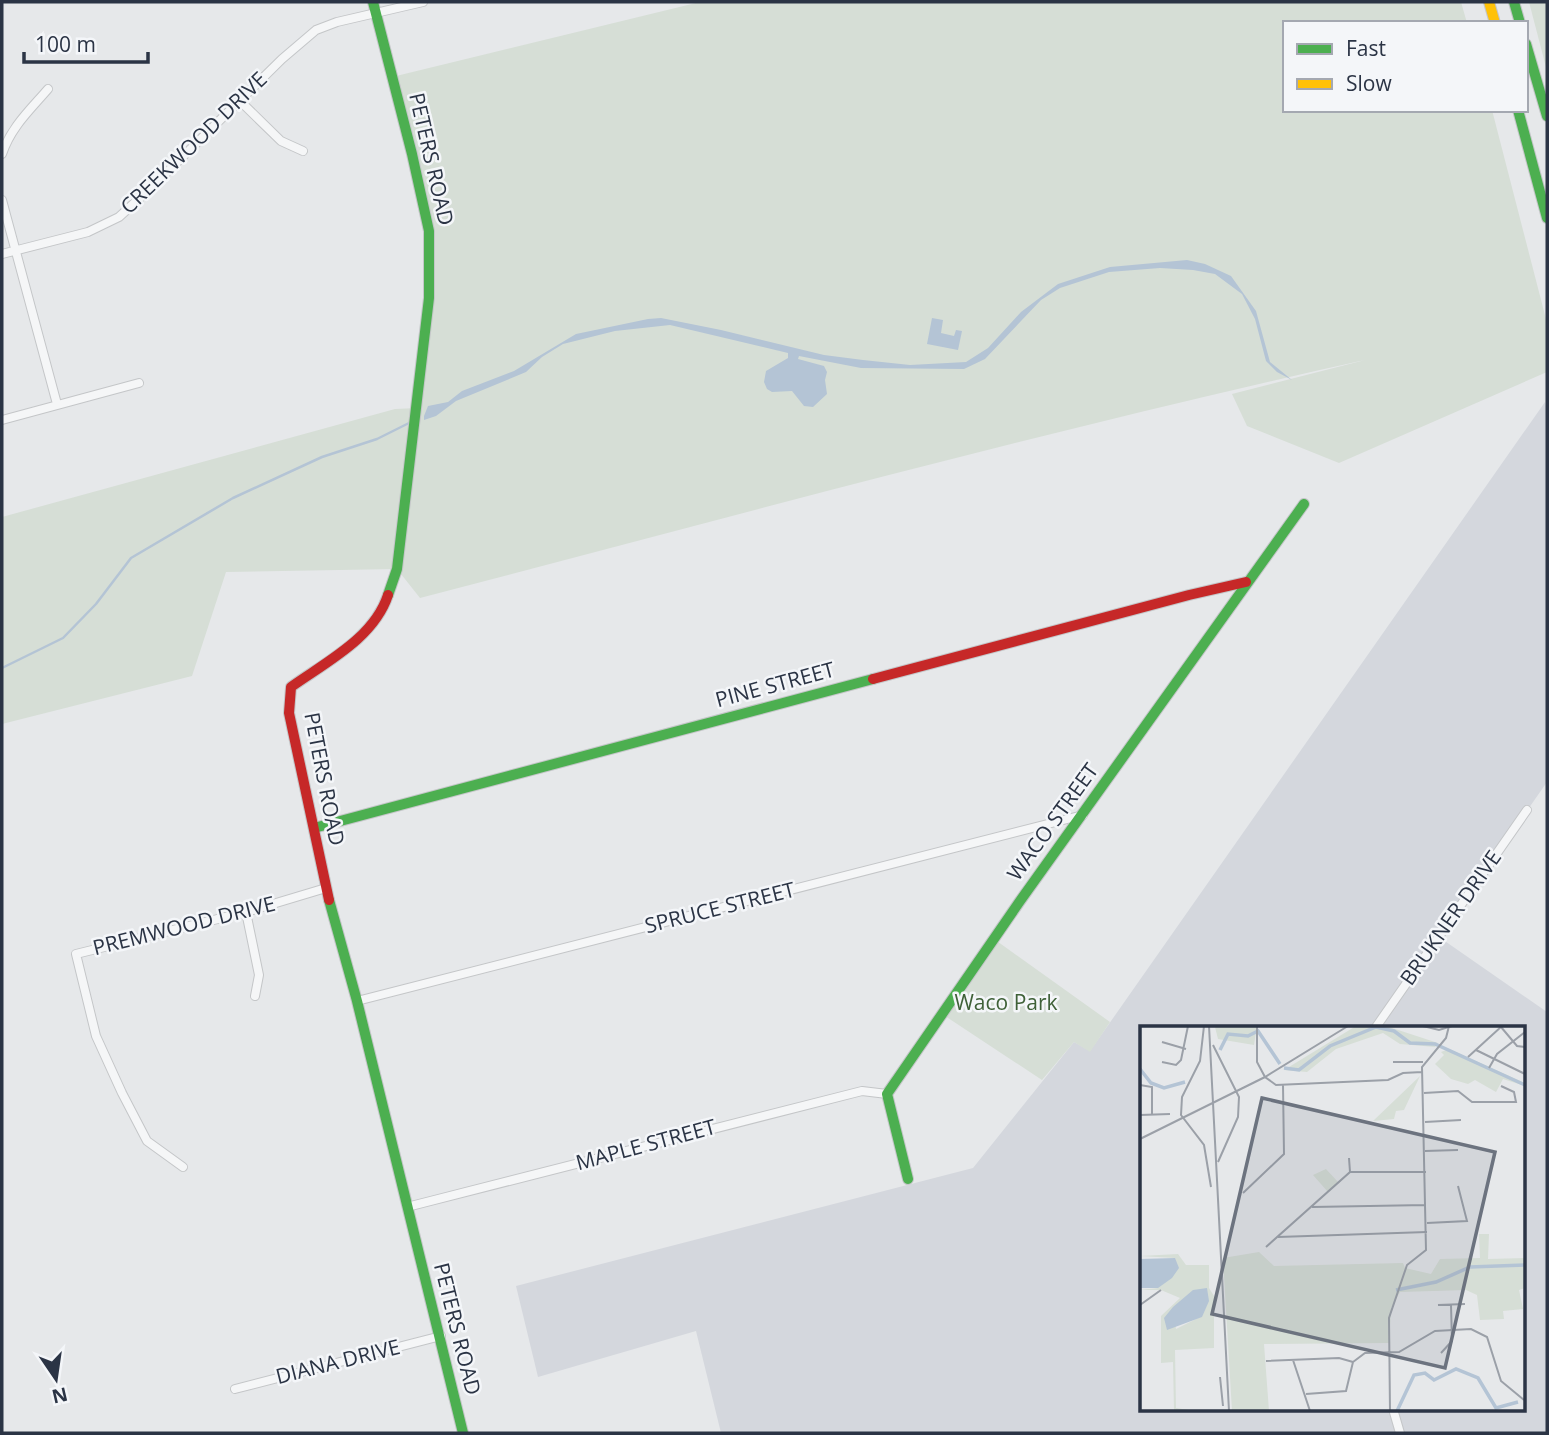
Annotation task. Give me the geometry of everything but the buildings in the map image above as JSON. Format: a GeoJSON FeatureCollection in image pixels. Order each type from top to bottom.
{"type":"FeatureCollection","features":[{"type":"Feature","properties":{"kind":"main road","name":"PETERS ROAD"},"geometry":{"type":"LineString","coordinates":[[373,2],[429,231],[429,298],[413,443],[397,569],[383,611],[364,634],[291,687],[289,713],[326,888],[357,1001],[463,1433]]}},
{"type":"Feature","properties":{"kind":"main road"},"geometry":{"type":"LineString","coordinates":[[1489,2],[1494,21]]}},
{"type":"Feature","properties":{"kind":"main road"},"geometry":{"type":"LineString","coordinates":[[1514,2],[1519,21]]}},
{"type":"Feature","properties":{"kind":"main road"},"geometry":{"type":"LineString","coordinates":[[1528,51],[1547,116]]}},
{"type":"Feature","properties":{"kind":"main road"},"geometry":{"type":"LineString","coordinates":[[1519,112],[1547,218]]}},
{"type":"Feature","properties":{"kind":"main road","name":"WACO STREET"},"geometry":{"type":"LineString","coordinates":[[887,1094],[1020,901],[1304,504]]}},
{"type":"Feature","properties":{"kind":"main road","name":"PINE STREET"},"geometry":{"type":"LineString","coordinates":[[314,828],[1246,582]]}},
{"type":"Feature","properties":{"kind":"main road"},"geometry":{"type":"LineString","coordinates":[[887,1094],[908,1179]]}},
{"type":"Feature","properties":{"kind":"street","name":"CREEKWOOD DRIVE"},"geometry":{"type":"LineString","coordinates":[[2,254],[88,232],[119,217],[307,36],[337,22],[423,2]]}},
{"type":"Feature","properties":{"kind":"street"},"geometry":{"type":"LineString","coordinates":[[2,153],[7,138],[18,121],[48,89]]}},
{"type":"Feature","properties":{"kind":"street"},"geometry":{"type":"LineString","coordinates":[[240,101],[281,141],[303,150]]}},
{"type":"Feature","properties":{"kind":"street"},"geometry":{"type":"LineString","coordinates":[[2,200],[57,404]]}},
{"type":"Feature","properties":{"kind":"street"},"geometry":{"type":"LineString","coordinates":[[2,420],[139,383]]}},
{"type":"Feature","properties":{"kind":"street","name":"BRUKNER DRIVE"},"geometry":{"type":"LineString","coordinates":[[1377,1026],[1527,810]]}},
{"type":"Feature","properties":{"kind":"street","name":"SPRUCE STREET"},"geometry":{"type":"LineString","coordinates":[[357,1001],[1083,815]]}},
{"type":"Feature","properties":{"kind":"street","name":"PREMWOOD DRIVE"},"geometry":{"type":"LineString","coordinates":[[183,1167],[147,1140],[122,1093],[96,1036],[76,954],[246,912],[326,888]]}},
{"type":"Feature","properties":{"kind":"street"},"geometry":{"type":"LineString","coordinates":[[246,912],[259,975],[255,996]]}},
{"type":"Feature","properties":{"kind":"street","name":"MAPLE STREET"},"geometry":{"type":"LineString","coordinates":[[407,1208],[862,1091],[887,1094]]}},
{"type":"Feature","properties":{"kind":"street","name":"DIANA DRIVE"},"geometry":{"type":"LineString","coordinates":[[235,1389],[441,1336]]}},
{"type":"Feature","properties":{"kind":"street"},"geometry":{"type":"LineString","coordinates":[[1393,1410],[1400,1433]]}},
{"type":"Feature","properties":{"kind":"shaded area"},"geometry":{"type":"Polygon","coordinates":[[[1545,402],[1547,782],[1439,937],[1547,1012],[1547,1433],[721,1433],[696,1331],[538,1377],[516,1286],[973,1168],[1074,1042],[1090,1051],[1545,402]]]}},
{"type":"Feature","properties":{"kind":"green space"},"geometry":{"type":"Polygon","coordinates":[[[700,2],[1461,2],[1466,21],[1283,21],[1283,112],[1493,112],[1547,323],[1547,372],[1339,463],[1247,426],[1232,394],[1365,360],[1009,444],[420,598],[397,569],[226,572],[192,676],[2,724],[2,517],[395,409],[417,408],[429,231],[392,77],[700,2]]]}},
{"type":"Feature","properties":{"kind":"green space"},"geometry":{"type":"Polygon","coordinates":[[[1529,2],[1547,2],[1547,71],[1529,2]]]}},
{"type":"Feature","properties":{"kind":"green space","name":"Waco Park"},"geometry":{"type":"Polygon","coordinates":[[[994,939],[1110,1022],[1090,1052],[1074,1042],[1042,1080],[942,1014],[994,939]]]}},
{"type":"Feature","properties":{"kind":"water"},"geometry":{"type":"Polygon","coordinates":[[[1187,260],[1205,264],[1231,276],[1256,311],[1270,362],[1292,380],[1277,372],[1266,361],[1255,319],[1242,294],[1215,274],[1160,268],[1109,272],[1060,288],[1041,300],[985,359],[964,369],[861,368],[799,356],[798,359],[824,366],[827,372],[827,394],[813,407],[804,406],[792,391],[772,392],[767,389],[764,382],[766,371],[788,358],[788,353],[670,325],[615,331],[563,344],[542,357],[526,372],[456,401],[436,416],[424,420],[428,406],[448,402],[462,391],[514,371],[576,334],[648,319],[661,318],[721,330],[824,355],[910,365],[966,362],[988,348],[1021,312],[1058,284],[1110,267],[1187,260]]]}},
{"type":"Feature","properties":{"kind":"water"},"geometry":{"type":"Polygon","coordinates":[[[932,318],[943,320],[941,333],[954,336],[956,330],[962,331],[958,350],[927,344],[932,318]]]}},
{"type":"Feature","properties":{"kind":"waterway"},"geometry":{"type":"LineString","coordinates":[[2,668],[63,638],[96,604],[131,558],[233,498],[322,457],[377,439],[411,422]]}},
{"type":"Feature","properties":{"kind":"traffic: fast"},"geometry":{"type":"LineString","coordinates":[[373,2],[429,231],[429,298],[397,569],[388,595]]}},
{"type":"Feature","properties":{"kind":"traffic: fast"},"geometry":{"type":"LineString","coordinates":[[1514,2],[1519,21]]}},
{"type":"Feature","properties":{"kind":"traffic: fast"},"geometry":{"type":"LineString","coordinates":[[1528,51],[1547,116]]}},
{"type":"Feature","properties":{"kind":"traffic: fast"},"geometry":{"type":"LineString","coordinates":[[1519,112],[1547,218]]}},
{"type":"Feature","properties":{"kind":"traffic: fast"},"geometry":{"type":"LineString","coordinates":[[908,1179],[887,1094],[1020,901],[1304,504]]}},
{"type":"Feature","properties":{"kind":"traffic: fast"},"geometry":{"type":"LineString","coordinates":[[314,828],[873,679]]}},
{"type":"Feature","properties":{"kind":"traffic: fast"},"geometry":{"type":"LineString","coordinates":[[329,900],[357,1001],[463,1433]]}},
{"type":"Feature","properties":{"kind":"traffic: slow"},"geometry":{"type":"LineString","coordinates":[[1489,2],[1494,21]]}},
{"type":"Feature","properties":{"kind":"traffic: jam"},"geometry":{"type":"LineString","coordinates":[[873,679],[1246,582]]}},
{"type":"Feature","properties":{"kind":"traffic: jam"},"geometry":{"type":"LineString","coordinates":[[329,900],[289,713],[291,687],[360,636],[372,624],[388,595]]}}]}
